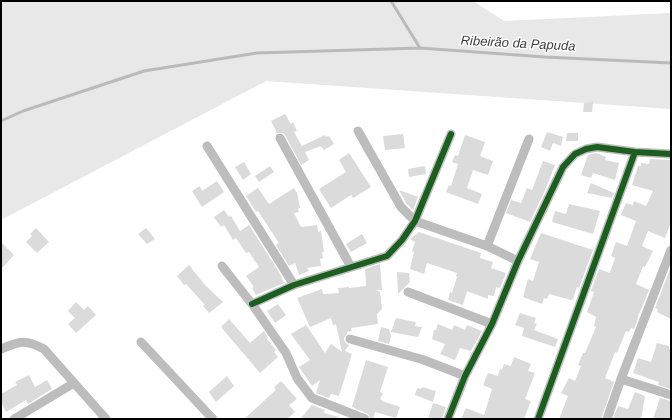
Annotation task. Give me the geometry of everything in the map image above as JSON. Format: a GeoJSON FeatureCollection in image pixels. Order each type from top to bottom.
{"type":"FeatureCollection","features":[{"type":"Feature","properties":{"kind":"street"},"geometry":{"type":"LineString","coordinates":[[358,131],[401,207],[415,221],[488,246],[518,261]]}},
{"type":"Feature","properties":{"kind":"street"},"geometry":{"type":"LineString","coordinates":[[252,304],[294,285],[387,256],[402,240],[415,221],[450,134]]}},
{"type":"Feature","properties":{"kind":"street"},"geometry":{"type":"LineString","coordinates":[[280,138],[351,267]]}},
{"type":"Feature","properties":{"kind":"street"},"geometry":{"type":"LineString","coordinates":[[488,246],[529,139]]}},
{"type":"Feature","properties":{"kind":"street"},"geometry":{"type":"LineString","coordinates":[[207,146],[294,285]]}},
{"type":"Feature","properties":{"kind":"street"},"geometry":{"type":"LineString","coordinates":[[448,419],[465,376],[492,324],[518,261],[563,167],[575,154],[586,149],[597,147],[635,152],[671,154]]}},
{"type":"Feature","properties":{"kind":"street"},"geometry":{"type":"LineString","coordinates":[[538,419],[635,152]]}},
{"type":"Feature","properties":{"kind":"street"},"geometry":{"type":"LineString","coordinates":[[608,419],[621,380],[671,250]]}},
{"type":"Feature","properties":{"kind":"street"},"geometry":{"type":"LineString","coordinates":[[222,266],[252,304],[286,353],[297,378],[312,398],[365,419]]}},
{"type":"Feature","properties":{"kind":"street"},"geometry":{"type":"LineString","coordinates":[[408,292],[492,324]]}},
{"type":"Feature","properties":{"kind":"street"},"geometry":{"type":"LineString","coordinates":[[350,339],[424,360],[465,376]]}},
{"type":"Feature","properties":{"kind":"street"},"geometry":{"type":"LineString","coordinates":[[1,349],[18,342],[32,342],[44,349],[106,419]]}},
{"type":"Feature","properties":{"kind":"street"},"geometry":{"type":"LineString","coordinates":[[141,342],[213,419]]}},
{"type":"Feature","properties":{"kind":"street"},"geometry":{"type":"LineString","coordinates":[[621,380],[671,395]]}},
{"type":"Feature","properties":{"kind":"street"},"geometry":{"type":"LineString","coordinates":[[14,419],[74,384]]}},
{"type":"Feature","properties":{"kind":"shaded area"},"geometry":{"type":"Polygon","coordinates":[[[1,1],[473,1],[504,21],[671,13],[671,109],[266,81],[1,220],[1,1]]]}},
{"type":"Feature","properties":{"kind":"building"},"geometry":{"type":"Polygon","coordinates":[[[593,102],[592,112],[583,112],[584,103],[593,102]]]}},
{"type":"Feature","properties":{"kind":"building"},"geometry":{"type":"Polygon","coordinates":[[[285,114],[291,124],[293,122],[297,131],[294,132],[302,146],[325,135],[326,137],[329,136],[334,144],[324,150],[321,146],[305,152],[309,160],[301,165],[285,135],[283,133],[277,133],[271,121],[285,114]]]}},
{"type":"Feature","properties":{"kind":"building"},"geometry":{"type":"Polygon","coordinates":[[[547,132],[563,137],[561,146],[553,143],[550,151],[541,147],[547,132]]]}},
{"type":"Feature","properties":{"kind":"building"},"geometry":{"type":"Polygon","coordinates":[[[567,133],[578,133],[578,141],[566,141],[567,133]]]}},
{"type":"Feature","properties":{"kind":"building"},"geometry":{"type":"Polygon","coordinates":[[[403,134],[405,148],[385,150],[383,136],[403,134]]]}},
{"type":"Feature","properties":{"kind":"building"},"geometry":{"type":"Polygon","coordinates":[[[465,135],[485,142],[480,156],[493,161],[488,175],[473,170],[467,188],[482,194],[478,204],[446,192],[449,185],[451,186],[458,164],[452,162],[455,155],[458,156],[465,135]]]}},
{"type":"Feature","properties":{"kind":"building"},"geometry":{"type":"Polygon","coordinates":[[[349,153],[371,187],[353,198],[351,195],[331,208],[319,189],[346,172],[339,160],[349,153]]]}},
{"type":"Feature","properties":{"kind":"building"},"geometry":{"type":"Polygon","coordinates":[[[596,153],[606,157],[605,160],[619,163],[615,180],[593,173],[591,178],[581,175],[588,155],[596,153]]]}},
{"type":"Feature","properties":{"kind":"building"},"geometry":{"type":"Polygon","coordinates":[[[650,159],[671,160],[671,222],[665,238],[648,231],[642,246],[653,251],[645,267],[643,266],[636,284],[649,290],[634,329],[631,328],[629,332],[626,331],[617,353],[615,352],[605,378],[614,382],[601,419],[559,419],[568,396],[561,393],[569,378],[575,381],[581,366],[578,365],[596,327],[594,326],[596,317],[587,312],[594,292],[591,291],[599,269],[610,273],[615,258],[611,256],[616,242],[627,246],[636,221],[621,215],[626,203],[633,205],[634,201],[646,206],[653,191],[632,185],[638,166],[641,166],[641,163],[649,164],[650,159]]]}},
{"type":"Feature","properties":{"kind":"building"},"geometry":{"type":"Polygon","coordinates":[[[543,161],[555,165],[530,222],[506,213],[511,200],[521,203],[527,188],[532,190],[543,161]]]}},
{"type":"Feature","properties":{"kind":"building"},"geometry":{"type":"Polygon","coordinates":[[[244,162],[251,174],[243,180],[235,167],[244,162]]]}},
{"type":"Feature","properties":{"kind":"building"},"geometry":{"type":"Polygon","coordinates":[[[270,166],[274,172],[259,182],[255,176],[270,166]]]}},
{"type":"Feature","properties":{"kind":"building"},"geometry":{"type":"Polygon","coordinates":[[[425,166],[426,174],[409,177],[408,169],[425,166]]]}},
{"type":"Feature","properties":{"kind":"building"},"geometry":{"type":"Polygon","coordinates":[[[217,181],[224,192],[202,207],[192,191],[200,186],[202,191],[217,181]]]}},
{"type":"Feature","properties":{"kind":"building"},"geometry":{"type":"Polygon","coordinates":[[[591,183],[614,193],[612,198],[587,193],[591,183]]]}},
{"type":"Feature","properties":{"kind":"building"},"geometry":{"type":"Polygon","coordinates":[[[258,188],[269,204],[294,188],[297,193],[300,208],[298,208],[299,212],[294,213],[301,227],[317,225],[318,232],[321,231],[324,252],[322,252],[323,258],[320,259],[321,266],[307,268],[309,271],[299,275],[295,263],[289,266],[276,245],[279,243],[258,211],[256,212],[246,196],[258,188]]]}},
{"type":"Feature","properties":{"kind":"building"},"geometry":{"type":"Polygon","coordinates":[[[399,190],[418,197],[413,210],[406,203],[399,190]]]}},
{"type":"Feature","properties":{"kind":"building"},"geometry":{"type":"Polygon","coordinates":[[[569,204],[600,211],[593,234],[552,222],[555,211],[566,214],[569,204]]]}},
{"type":"Feature","properties":{"kind":"building"},"geometry":{"type":"Polygon","coordinates":[[[224,210],[229,217],[231,216],[240,231],[249,225],[279,272],[284,283],[256,295],[252,288],[254,287],[246,276],[259,267],[249,252],[246,253],[236,238],[233,240],[224,225],[221,227],[214,217],[224,210]]]}},
{"type":"Feature","properties":{"kind":"building"},"geometry":{"type":"Polygon","coordinates":[[[36,228],[49,242],[37,253],[26,242],[32,236],[30,234],[36,228]]]}},
{"type":"Feature","properties":{"kind":"building"},"geometry":{"type":"Polygon","coordinates":[[[146,228],[155,239],[147,244],[138,234],[146,228]]]}},
{"type":"Feature","properties":{"kind":"building"},"geometry":{"type":"Polygon","coordinates":[[[419,232],[481,253],[480,258],[493,262],[491,268],[506,273],[500,288],[496,287],[494,296],[488,295],[488,299],[467,291],[463,305],[448,300],[450,292],[452,293],[457,273],[427,263],[424,274],[410,269],[414,252],[412,251],[415,242],[410,239],[419,232]]]}},
{"type":"Feature","properties":{"kind":"building"},"geometry":{"type":"Polygon","coordinates":[[[541,233],[593,250],[579,288],[577,287],[573,299],[571,300],[549,294],[547,299],[544,298],[542,304],[523,297],[528,279],[533,281],[539,262],[530,259],[541,233]]]}},
{"type":"Feature","properties":{"kind":"building"},"geometry":{"type":"Polygon","coordinates":[[[362,234],[367,243],[351,252],[346,244],[362,234]]]}},
{"type":"Feature","properties":{"kind":"building"},"geometry":{"type":"Polygon","coordinates":[[[1,242],[14,255],[1,269],[1,242]]]}},
{"type":"Feature","properties":{"kind":"building"},"geometry":{"type":"Polygon","coordinates":[[[380,264],[382,290],[376,290],[380,292],[382,309],[377,314],[378,324],[351,328],[352,331],[347,332],[344,337],[344,340],[349,345],[345,351],[352,354],[339,396],[331,394],[329,398],[316,393],[320,380],[312,386],[299,367],[310,360],[291,334],[306,325],[325,353],[331,344],[342,352],[336,324],[333,325],[331,318],[310,327],[297,298],[322,289],[323,294],[339,293],[338,288],[366,286],[365,269],[380,264]]]}},
{"type":"Feature","properties":{"kind":"building"},"geometry":{"type":"Polygon","coordinates":[[[189,265],[205,285],[223,302],[209,313],[203,306],[205,305],[186,284],[184,285],[177,276],[189,265]]]}},
{"type":"Feature","properties":{"kind":"building"},"geometry":{"type":"Polygon","coordinates":[[[670,269],[671,319],[657,312],[658,309],[655,308],[670,269]]]}},
{"type":"Feature","properties":{"kind":"building"},"geometry":{"type":"Polygon","coordinates":[[[397,272],[409,273],[410,282],[398,294],[397,272]]]}},
{"type":"Feature","properties":{"kind":"building"},"geometry":{"type":"Polygon","coordinates":[[[76,302],[84,310],[88,306],[96,315],[76,333],[68,324],[75,318],[68,311],[76,302]]]}},
{"type":"Feature","properties":{"kind":"building"},"geometry":{"type":"Polygon","coordinates":[[[278,304],[286,315],[275,323],[267,311],[278,304]]]}},
{"type":"Feature","properties":{"kind":"building"},"geometry":{"type":"Polygon","coordinates":[[[520,313],[536,318],[534,323],[537,324],[534,330],[558,339],[555,347],[522,336],[524,328],[515,325],[520,313]]]}},
{"type":"Feature","properties":{"kind":"building"},"geometry":{"type":"Polygon","coordinates":[[[396,318],[415,322],[415,326],[422,327],[418,337],[391,332],[396,318]]]}},
{"type":"Feature","properties":{"kind":"building"},"geometry":{"type":"Polygon","coordinates":[[[229,319],[250,343],[264,331],[268,338],[267,339],[276,350],[274,352],[278,357],[260,373],[221,327],[229,319]]]}},
{"type":"Feature","properties":{"kind":"building"},"geometry":{"type":"Polygon","coordinates":[[[438,324],[452,330],[454,325],[465,330],[467,325],[482,331],[471,351],[460,348],[455,360],[440,354],[445,344],[432,339],[434,330],[436,330],[438,324]]]}},
{"type":"Feature","properties":{"kind":"building"},"geometry":{"type":"Polygon","coordinates":[[[381,327],[389,329],[391,336],[389,344],[378,341],[381,327]]]}},
{"type":"Feature","properties":{"kind":"building"},"geometry":{"type":"Polygon","coordinates":[[[657,343],[669,346],[669,349],[671,349],[671,389],[658,385],[659,382],[633,373],[638,358],[651,362],[657,343]]]}},
{"type":"Feature","properties":{"kind":"building"},"geometry":{"type":"Polygon","coordinates":[[[514,357],[531,364],[528,371],[535,373],[525,399],[531,401],[524,419],[461,419],[466,408],[484,415],[492,389],[483,385],[488,373],[498,376],[500,369],[502,370],[504,364],[511,366],[514,357]]]}},
{"type":"Feature","properties":{"kind":"building"},"geometry":{"type":"Polygon","coordinates":[[[366,360],[388,367],[380,392],[383,393],[380,399],[400,407],[396,418],[375,412],[373,419],[371,419],[368,414],[352,407],[366,360]]]}},
{"type":"Feature","properties":{"kind":"building"},"geometry":{"type":"Polygon","coordinates":[[[29,375],[35,387],[47,380],[52,389],[28,404],[26,400],[6,412],[1,402],[1,394],[17,385],[15,382],[29,375]]]}},
{"type":"Feature","properties":{"kind":"building"},"geometry":{"type":"Polygon","coordinates":[[[227,376],[234,386],[216,402],[209,392],[227,376]]]}},
{"type":"Feature","properties":{"kind":"building"},"geometry":{"type":"Polygon","coordinates":[[[281,381],[297,399],[289,405],[295,412],[287,419],[244,419],[276,390],[274,387],[281,381]]]}},
{"type":"Feature","properties":{"kind":"building"},"geometry":{"type":"Polygon","coordinates":[[[422,387],[436,391],[433,402],[415,395],[417,388],[421,389],[422,387]]]}},
{"type":"Feature","properties":{"kind":"building"},"geometry":{"type":"Polygon","coordinates":[[[635,392],[645,396],[641,419],[613,419],[618,406],[628,409],[635,392]]]}},
{"type":"Feature","properties":{"kind":"building"},"geometry":{"type":"Polygon","coordinates":[[[660,398],[671,401],[671,419],[653,419],[660,398]]]}},
{"type":"Feature","properties":{"kind":"building"},"geometry":{"type":"Polygon","coordinates":[[[433,403],[446,407],[442,419],[428,419],[433,403]]]}},
{"type":"Feature","properties":{"kind":"building"},"geometry":{"type":"Polygon","coordinates":[[[312,405],[325,410],[324,413],[339,417],[338,419],[300,419],[312,405]]]}},
{"type":"Feature","properties":{"kind":"waterway","name":"Ribeirão da Papuda"},"geometry":{"type":"LineString","coordinates":[[391,1],[420,48]]}},
{"type":"Feature","properties":{"kind":"waterway"},"geometry":{"type":"LineString","coordinates":[[1,121],[23,111],[144,71],[257,53],[420,48],[545,57],[671,63]]}},
{"type":"Feature","properties":{"kind":"cycle path"},"geometry":{"type":"LineString","coordinates":[[252,304],[294,285],[387,256],[402,240],[415,221],[451,134]]}},
{"type":"Feature","properties":{"kind":"cycle path"},"geometry":{"type":"LineString","coordinates":[[448,419],[465,376],[492,324],[518,261],[563,167],[575,154],[586,149],[597,147],[635,152],[671,154]]}},
{"type":"Feature","properties":{"kind":"cycle path"},"geometry":{"type":"LineString","coordinates":[[538,419],[635,152]]}}]}
